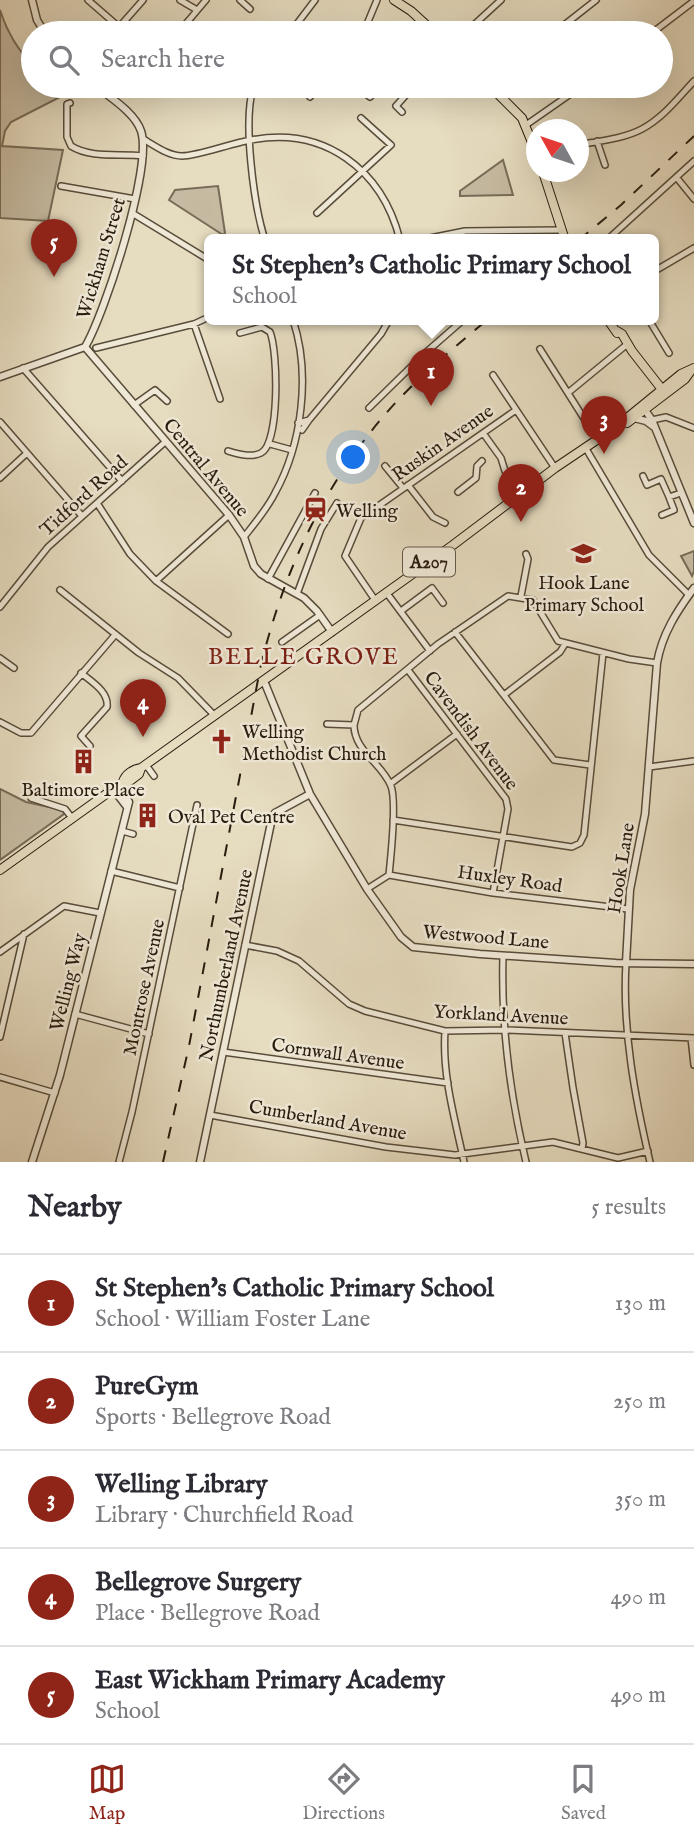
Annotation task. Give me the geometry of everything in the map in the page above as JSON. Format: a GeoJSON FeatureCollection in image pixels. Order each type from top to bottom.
{"type":"FeatureCollection","features":[{"type":"Feature","properties":{"kind":"main road"},"geometry":{"type":"LineString","coordinates":[[401,2],[423,21]]}},
{"type":"Feature","properties":{"kind":"main road"},"geometry":{"type":"LineString","coordinates":[[504,98],[526,125]]}},
{"type":"Feature","properties":{"kind":"main road"},"geometry":{"type":"LineString","coordinates":[[546,182],[561,234]]}},
{"type":"Feature","properties":{"kind":"main road"},"geometry":{"type":"LineString","coordinates":[[612,325],[622,334],[628,349],[664,392]]}},
{"type":"Feature","properties":{"kind":"main road","name":"A207"},"geometry":{"type":"LineString","coordinates":[[633,415],[645,410],[681,374],[693,369]]}},
{"type":"Feature","properties":{"kind":"main road","name":"A207"},"geometry":{"type":"LineString","coordinates":[[1,868],[118,785],[127,783],[144,767],[555,468],[664,392]]}},
{"type":"Feature","properties":{"kind":"street"},"geometry":{"type":"LineString","coordinates":[[32,0],[38,21]]}},
{"type":"Feature","properties":{"kind":"street"},"geometry":{"type":"LineString","coordinates":[[88,0],[113,21]]}},
{"type":"Feature","properties":{"kind":"street"},"geometry":{"type":"LineString","coordinates":[[125,21],[143,0]]}},
{"type":"Feature","properties":{"kind":"street"},"geometry":{"type":"LineString","coordinates":[[180,0],[197,10]]}},
{"type":"Feature","properties":{"kind":"street"},"geometry":{"type":"LineString","coordinates":[[188,21],[206,0]]}},
{"type":"Feature","properties":{"kind":"street"},"geometry":{"type":"LineString","coordinates":[[240,0],[250,9]]}},
{"type":"Feature","properties":{"kind":"street"},"geometry":{"type":"LineString","coordinates":[[299,21],[315,0]]}},
{"type":"Feature","properties":{"kind":"street"},"geometry":{"type":"LineString","coordinates":[[368,21],[377,0]]}},
{"type":"Feature","properties":{"kind":"street"},"geometry":{"type":"LineString","coordinates":[[478,21],[500,0]]}},
{"type":"Feature","properties":{"kind":"street"},"geometry":{"type":"LineString","coordinates":[[569,21],[596,0]]}},
{"type":"Feature","properties":{"kind":"street"},"geometry":{"type":"LineString","coordinates":[[668,21],[694,1]]}},
{"type":"Feature","properties":{"kind":"street"},"geometry":{"type":"LineString","coordinates":[[589,143],[643,129],[694,81]]}},
{"type":"Feature","properties":{"kind":"street"},"geometry":{"type":"LineString","coordinates":[[111,98],[133,118],[143,138],[162,150],[181,156],[251,140],[284,137],[308,141],[335,151],[363,171],[385,200],[398,234]]}},
{"type":"Feature","properties":{"kind":"street"},"geometry":{"type":"LineString","coordinates":[[250,98],[253,187],[264,234]]}},
{"type":"Feature","properties":{"kind":"street"},"geometry":{"type":"LineString","coordinates":[[402,112],[396,106],[403,98]]}},
{"type":"Feature","properties":{"kind":"street"},"geometry":{"type":"LineString","coordinates":[[535,119],[565,98]]}},
{"type":"Feature","properties":{"kind":"street"},"geometry":{"type":"LineString","coordinates":[[70,103],[67,104],[66,137],[75,149],[108,155],[122,153],[143,156]]}},
{"type":"Feature","properties":{"kind":"street"},"geometry":{"type":"LineString","coordinates":[[317,213],[391,145],[361,118]]}},
{"type":"Feature","properties":{"kind":"street","name":"Wickham Street"},"geometry":{"type":"LineString","coordinates":[[0,377],[85,347],[102,312],[132,213],[143,156],[143,138]]}},
{"type":"Feature","properties":{"kind":"street"},"geometry":{"type":"LineString","coordinates":[[597,141],[605,164]]}},
{"type":"Feature","properties":{"kind":"street"},"geometry":{"type":"LineString","coordinates":[[614,234],[694,161]]}},
{"type":"Feature","properties":{"kind":"street"},"geometry":{"type":"LineString","coordinates":[[677,178],[694,199]]}},
{"type":"Feature","properties":{"kind":"street"},"geometry":{"type":"LineString","coordinates":[[61,186],[135,200]]}},
{"type":"Feature","properties":{"kind":"street"},"geometry":{"type":"LineString","coordinates":[[132,213],[204,257]]}},
{"type":"Feature","properties":{"kind":"street"},"geometry":{"type":"LineString","coordinates":[[448,234],[466,230],[530,234]]}},
{"type":"Feature","properties":{"kind":"street"},"geometry":{"type":"LineString","coordinates":[[659,268],[694,248]]}},
{"type":"Feature","properties":{"kind":"street"},"geometry":{"type":"LineString","coordinates":[[96,348],[204,319]]}},
{"type":"Feature","properties":{"kind":"street"},"geometry":{"type":"LineString","coordinates":[[194,324],[220,399]]}},
{"type":"Feature","properties":{"kind":"street"},"geometry":{"type":"LineString","coordinates":[[293,448],[298,423],[301,368],[300,341],[295,325]]}},
{"type":"Feature","properties":{"kind":"street"},"geometry":{"type":"LineString","coordinates":[[244,537],[275,494],[293,448],[309,420],[386,325]]}},
{"type":"Feature","properties":{"kind":"street"},"geometry":{"type":"LineString","coordinates":[[369,408],[457,325]]}},
{"type":"Feature","properties":{"kind":"street"},"geometry":{"type":"LineString","coordinates":[[652,325],[670,353]]}},
{"type":"Feature","properties":{"kind":"street"},"geometry":{"type":"LineString","coordinates":[[228,452],[246,456],[261,453],[270,444],[274,416],[274,341],[270,332],[262,327],[240,333]]}},
{"type":"Feature","properties":{"kind":"street","name":"Central Avenue"},"geometry":{"type":"LineString","coordinates":[[85,347],[229,515],[244,537],[254,566],[267,579]]}},
{"type":"Feature","properties":{"kind":"street"},"geometry":{"type":"LineString","coordinates":[[540,349],[597,439]]}},
{"type":"Feature","properties":{"kind":"street"},"geometry":{"type":"LineString","coordinates":[[569,392],[628,349]]}},
{"type":"Feature","properties":{"kind":"street"},"geometry":{"type":"LineString","coordinates":[[23,368],[122,481]]}},
{"type":"Feature","properties":{"kind":"street"},"geometry":{"type":"LineString","coordinates":[[493,375],[555,468]]}},
{"type":"Feature","properties":{"kind":"street"},"geometry":{"type":"LineString","coordinates":[[134,405],[155,390],[167,401]]}},
{"type":"Feature","properties":{"kind":"street","name":"Ruskin Avenue"},"geometry":{"type":"LineString","coordinates":[[375,600],[346,559],[361,518],[516,410]]}},
{"type":"Feature","properties":{"kind":"street"},"geometry":{"type":"LineString","coordinates":[[645,410],[652,419],[694,523]]}},
{"type":"Feature","properties":{"kind":"street"},"geometry":{"type":"LineString","coordinates":[[633,415],[655,428]]}},
{"type":"Feature","properties":{"kind":"street"},"geometry":{"type":"LineString","coordinates":[[652,419],[666,417],[694,428]]}},
{"type":"Feature","properties":{"kind":"street"},"geometry":{"type":"LineString","coordinates":[[298,423],[309,420]]}},
{"type":"Feature","properties":{"kind":"street"},"geometry":{"type":"LineString","coordinates":[[0,422],[82,516]]}},
{"type":"Feature","properties":{"kind":"street"},"geometry":{"type":"LineString","coordinates":[[482,433],[505,471]]}},
{"type":"Feature","properties":{"kind":"street","name":"Tidford Road"},"geometry":{"type":"LineString","coordinates":[[0,607],[48,547],[165,442]]}},
{"type":"Feature","properties":{"kind":"street"},"geometry":{"type":"LineString","coordinates":[[270,444],[293,448]]}},
{"type":"Feature","properties":{"kind":"street"},"geometry":{"type":"LineString","coordinates":[[585,447],[649,555],[689,595]]}},
{"type":"Feature","properties":{"kind":"street"},"geometry":{"type":"LineString","coordinates":[[458,492],[476,478],[477,466],[495,451]]}},
{"type":"Feature","properties":{"kind":"street"},"geometry":{"type":"LineString","coordinates":[[0,478],[27,453]]}},
{"type":"Feature","properties":{"kind":"street"},"geometry":{"type":"LineString","coordinates":[[385,466],[433,517],[445,523]]}},
{"type":"Feature","properties":{"kind":"street"},"geometry":{"type":"LineString","coordinates":[[643,476],[647,485],[661,479],[674,510],[662,515]]}},
{"type":"Feature","properties":{"kind":"street"},"geometry":{"type":"LineString","coordinates":[[315,493],[267,579],[298,594],[320,615],[332,632]]}},
{"type":"Feature","properties":{"kind":"street"},"geometry":{"type":"LineString","coordinates":[[669,497],[681,493]]}},
{"type":"Feature","properties":{"kind":"street"},"geometry":{"type":"LineString","coordinates":[[97,503],[130,554],[156,581],[228,634]]}},
{"type":"Feature","properties":{"kind":"street"},"geometry":{"type":"LineString","coordinates":[[298,594],[321,529],[337,503]]}},
{"type":"Feature","properties":{"kind":"street"},"geometry":{"type":"LineString","coordinates":[[156,581],[229,515]]}},
{"type":"Feature","properties":{"kind":"street"},"geometry":{"type":"LineString","coordinates":[[521,596],[528,559],[526,554]]}},
{"type":"Feature","properties":{"kind":"street"},"geometry":{"type":"LineString","coordinates":[[401,611],[432,588],[443,603]]}},
{"type":"Feature","properties":{"kind":"street","name":"Hook Lane"},"geometry":{"type":"LineString","coordinates":[[650,1162],[634,1080],[629,1036],[626,963],[628,909],[645,814],[657,663],[679,607],[694,588]]}},
{"type":"Feature","properties":{"kind":"street"},"geometry":{"type":"LineString","coordinates":[[60,590],[115,635],[178,678],[215,716]]}},
{"type":"Feature","properties":{"kind":"street"},"geometry":{"type":"LineString","coordinates":[[386,592],[430,651]]}},
{"type":"Feature","properties":{"kind":"street"},"geometry":{"type":"LineString","coordinates":[[367,889],[389,875],[393,820],[390,784],[355,738],[354,725],[358,710],[430,651],[504,597],[521,596],[533,600],[555,638],[565,644],[657,663]]}},
{"type":"Feature","properties":{"kind":"street"},"geometry":{"type":"LineString","coordinates":[[282,642],[320,615]]}},
{"type":"Feature","properties":{"kind":"street"},"geometry":{"type":"LineString","coordinates":[[295,622],[300,629]]}},
{"type":"Feature","properties":{"kind":"street"},"geometry":{"type":"LineString","coordinates":[[455,632],[554,761],[590,765]]}},
{"type":"Feature","properties":{"kind":"street"},"geometry":{"type":"LineString","coordinates":[[0,722],[22,733],[31,733],[115,635]]}},
{"type":"Feature","properties":{"kind":"street"},"geometry":{"type":"LineString","coordinates":[[504,695],[560,652],[565,644]]}},
{"type":"Feature","properties":{"kind":"street"},"geometry":{"type":"LineString","coordinates":[[393,820],[572,847],[580,843],[584,835],[603,653]]}},
{"type":"Feature","properties":{"kind":"street"},"geometry":{"type":"LineString","coordinates":[[0,658],[14,668]]}},
{"type":"Feature","properties":{"kind":"street","name":"Cavendish Avenue"},"geometry":{"type":"LineString","coordinates":[[408,670],[506,799],[508,808],[493,893]]}},
{"type":"Feature","properties":{"kind":"street"},"geometry":{"type":"LineString","coordinates":[[81,673],[107,696],[108,702],[107,707],[81,736],[90,746]]}},
{"type":"Feature","properties":{"kind":"street","name":"Westwood Lane"},"geometry":{"type":"LineString","coordinates":[[264,681],[310,794],[367,889],[401,937],[413,947],[503,956],[694,964]]}},
{"type":"Feature","properties":{"kind":"street"},"geometry":{"type":"LineString","coordinates":[[327,724],[354,725]]}},
{"type":"Feature","properties":{"kind":"street"},"geometry":{"type":"LineString","coordinates":[[390,784],[457,734]]}},
{"type":"Feature","properties":{"kind":"street"},"geometry":{"type":"LineString","coordinates":[[649,767],[694,761]]}},
{"type":"Feature","properties":{"kind":"street"},"geometry":{"type":"LineString","coordinates":[[144,767],[154,776]]}},
{"type":"Feature","properties":{"kind":"street","name":"Welling Way"},"geometry":{"type":"LineString","coordinates":[[32,1162],[55,1093],[122,831],[127,807],[118,785]]}},
{"type":"Feature","properties":{"kind":"street"},"geometry":{"type":"LineString","coordinates":[[30,789],[31,798],[65,809],[72,818]]}},
{"type":"Feature","properties":{"kind":"street","name":"Northumberland Avenue"},"geometry":{"type":"LineString","coordinates":[[200,1162],[272,818],[275,813],[310,794]]}},
{"type":"Feature","properties":{"kind":"street","name":"Montrose Avenue"},"geometry":{"type":"LineString","coordinates":[[119,1162],[197,806]]}},
{"type":"Feature","properties":{"kind":"street"},"geometry":{"type":"LineString","coordinates":[[122,831],[133,834]]}},
{"type":"Feature","properties":{"kind":"street"},"geometry":{"type":"LineString","coordinates":[[111,871],[180,888]]}},
{"type":"Feature","properties":{"kind":"street","name":"Huxley Road"},"geometry":{"type":"LineString","coordinates":[[389,875],[493,893],[628,909]]}},
{"type":"Feature","properties":{"kind":"street"},"geometry":{"type":"LineString","coordinates":[[0,952],[67,905],[100,914]]}},
{"type":"Feature","properties":{"kind":"street"},"geometry":{"type":"LineString","coordinates":[[0,1037],[24,934]]}},
{"type":"Feature","properties":{"kind":"street","name":"Yorkland Avenue"},"geometry":{"type":"LineString","coordinates":[[245,945],[277,951],[299,961],[349,1004],[365,1011],[445,1031],[506,1030],[692,1038]]}},
{"type":"Feature","properties":{"kind":"street"},"geometry":{"type":"LineString","coordinates":[[503,956],[506,1030],[514,1105],[526,1162]]}},
{"type":"Feature","properties":{"kind":"street"},"geometry":{"type":"LineString","coordinates":[[75,1014],[149,1034]]}},
{"type":"Feature","properties":{"kind":"street"},"geometry":{"type":"LineString","coordinates":[[445,1031],[448,1083],[464,1162]]}},
{"type":"Feature","properties":{"kind":"street"},"geometry":{"type":"LineString","coordinates":[[565,1033],[582,1149]]}},
{"type":"Feature","properties":{"kind":"street"},"geometry":{"type":"LineString","coordinates":[[692,1038],[694,1065]]}},
{"type":"Feature","properties":{"kind":"street","name":"Cornwall Avenue"},"geometry":{"type":"LineString","coordinates":[[223,1052],[448,1083]]}},
{"type":"Feature","properties":{"kind":"street"},"geometry":{"type":"LineString","coordinates":[[0,1077],[55,1093]]}},
{"type":"Feature","properties":{"kind":"street","name":"Cumberland Avenue"},"geometry":{"type":"LineString","coordinates":[[211,1115],[386,1147],[463,1154],[553,1142],[618,1157],[648,1152]]}},
{"type":"Feature","properties":{"kind":"shaded area"},"geometry":{"type":"Polygon","coordinates":[[[0,10],[21,52],[21,98],[58,98],[11,122],[5,131],[2,146],[63,150],[48,221],[0,218],[0,10]]]}},
{"type":"Feature","properties":{"kind":"shaded area"},"geometry":{"type":"Polygon","coordinates":[[[503,160],[513,195],[460,196],[460,191],[503,160]]]}},
{"type":"Feature","properties":{"kind":"shaded area"},"geometry":{"type":"Polygon","coordinates":[[[218,186],[225,233],[221,234],[169,200],[175,190],[218,186]]]}},
{"type":"Feature","properties":{"kind":"shaded area"},"geometry":{"type":"Polygon","coordinates":[[[694,551],[694,571],[692,576],[681,556],[694,551]]]}},
{"type":"Feature","properties":{"kind":"shaded area"},"geometry":{"type":"Polygon","coordinates":[[[0,789],[26,802],[63,810],[64,814],[0,860],[0,789]]]}},
{"type":"Feature","properties":{"kind":"railway"},"geometry":{"type":"LineString","coordinates":[[586,234],[694,136]]}},
{"type":"Feature","properties":{"kind":"railway"},"geometry":{"type":"LineString","coordinates":[[163,1162],[189,1046],[260,669],[282,595],[312,524],[351,458],[400,398],[481,325]]}},
{"type":"Feature","properties":{"kind":"place","name":"East Wickham Primary Academy"},"geometry":{"type":"Point","coordinates":[54,277]}},
{"type":"Feature","properties":{"kind":"place","name":"St Stephen's Catholic Primary School"},"geometry":{"type":"Point","coordinates":[431,406]}},
{"type":"Feature","properties":{"kind":"place","name":"Welling Library"},"geometry":{"type":"Point","coordinates":[604,454]}},
{"type":"Feature","properties":{"kind":"place","name":"Welling"},"geometry":{"type":"Point","coordinates":[316,510]}},
{"type":"Feature","properties":{"kind":"place","name":"PureGym"},"geometry":{"type":"Point","coordinates":[521,522]}},
{"type":"Feature","properties":{"kind":"place","name":"Hook Lane Primary School"},"geometry":{"type":"Point","coordinates":[584,554]}},
{"type":"Feature","properties":{"kind":"place","name":"Bellegrove Surgery"},"geometry":{"type":"Point","coordinates":[143,737]}},
{"type":"Feature","properties":{"kind":"place","name":"Welling Methodist Church"},"geometry":{"type":"Point","coordinates":[222,742]}},
{"type":"Feature","properties":{"kind":"place","name":"Baltimore Place"},"geometry":{"type":"Point","coordinates":[83,761]}},
{"type":"Feature","properties":{"kind":"place","name":"Oval Pet Centre"},"geometry":{"type":"Point","coordinates":[148,816]}},
{"type":"Feature","properties":{"kind":"district","name":"BELLE GROVE"},"geometry":{"type":"Point","coordinates":[304,656]}}]}
